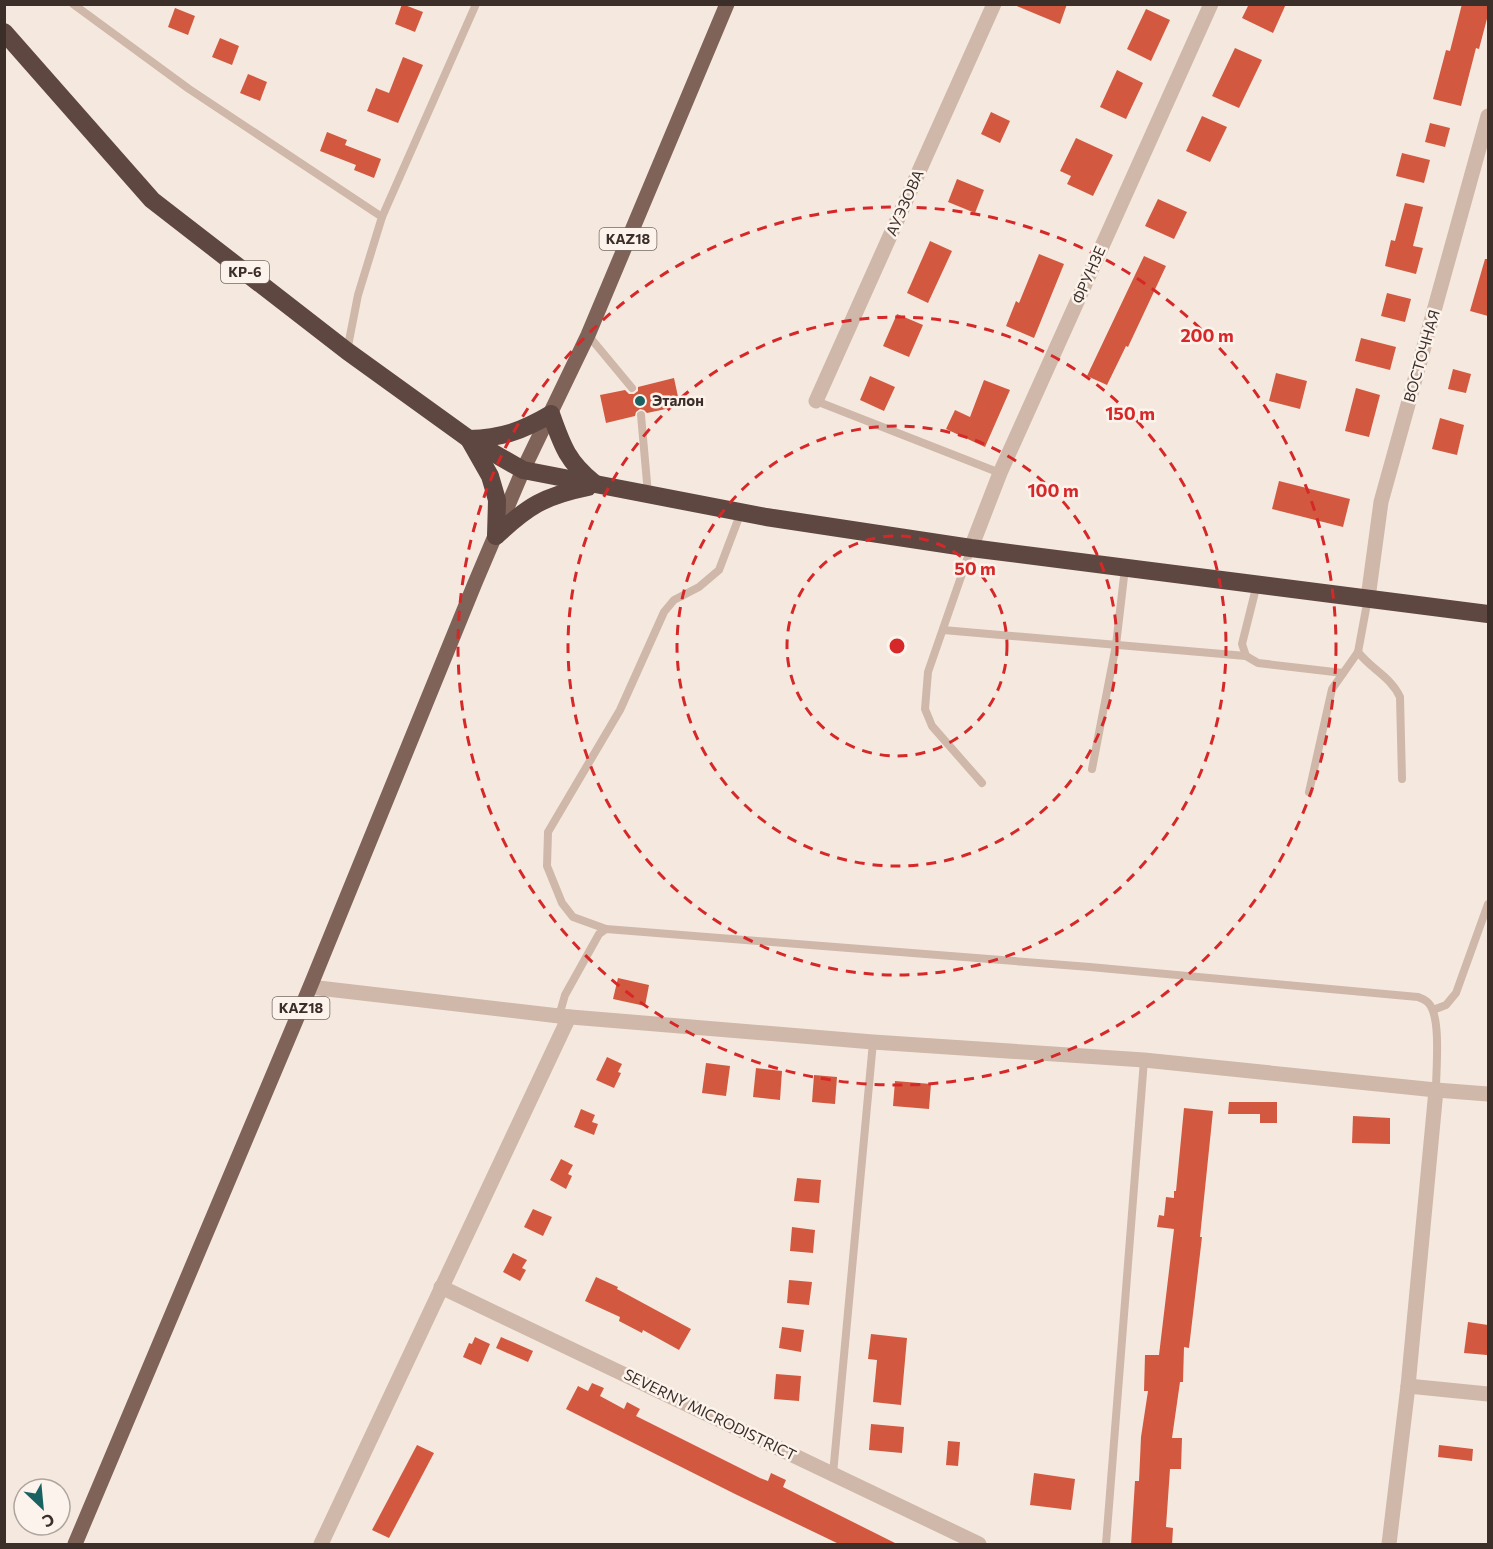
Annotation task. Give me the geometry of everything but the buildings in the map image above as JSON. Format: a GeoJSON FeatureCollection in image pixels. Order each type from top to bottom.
{"type":"FeatureCollection","features":[{"type":"Feature","properties":{"kind":"highway","name":"KP-6"},"geometry":{"type":"LineString","coordinates":[[4,32],[152,200],[347,351],[469,439],[524,470],[741,512],[971,548],[1488,614]]}},
{"type":"Feature","properties":{"kind":"highway"},"geometry":{"type":"LineString","coordinates":[[496,536],[497,500],[490,476],[469,439],[495,438],[516,432],[551,414],[565,450],[577,468],[597,485]]}},
{"type":"Feature","properties":{"kind":"highway"},"geometry":{"type":"LineString","coordinates":[[496,536],[520,513],[537,503],[558,493],[597,485]]}},
{"type":"Feature","properties":{"kind":"main road","name":"KAZ18"},"geometry":{"type":"LineString","coordinates":[[75,1545],[310,987],[496,536],[524,470],[588,335],[727,4]]}},
{"type":"Feature","properties":{"kind":"street","name":"АУЭЗОВА"},"geometry":{"type":"LineString","coordinates":[[816,401],[994,4]]}},
{"type":"Feature","properties":{"kind":"street","name":"ФРУНЗЕ"},"geometry":{"type":"LineString","coordinates":[[971,548],[1000,473],[1211,4]]}},
{"type":"Feature","properties":{"kind":"street","name":"ВОСТОЧНАЯ"},"geometry":{"type":"LineString","coordinates":[[1368,598],[1381,502],[1488,116]]}},
{"type":"Feature","properties":{"kind":"street"},"geometry":{"type":"LineString","coordinates":[[310,987],[564,1016],[873,1042],[1144,1060],[1488,1094]]}},
{"type":"Feature","properties":{"kind":"street"},"geometry":{"type":"LineString","coordinates":[[321,1545],[564,1016]]}},
{"type":"Feature","properties":{"kind":"street"},"geometry":{"type":"LineString","coordinates":[[1389,1545],[1408,1386],[1436,1090]]}},
{"type":"Feature","properties":{"kind":"street","name":"SEVERNY MICRODISTRICT"},"geometry":{"type":"LineString","coordinates":[[441,1287],[975,1544]]}},
{"type":"Feature","properties":{"kind":"street"},"geometry":{"type":"LineString","coordinates":[[1408,1386],[1488,1394]]}},
{"type":"Feature","properties":{"kind":"lane"},"geometry":{"type":"LineString","coordinates":[[73,4],[189,89],[382,217]]}},
{"type":"Feature","properties":{"kind":"lane"},"geometry":{"type":"LineString","coordinates":[[347,351],[358,295],[382,217],[476,4]]}},
{"type":"Feature","properties":{"kind":"lane"},"geometry":{"type":"LineString","coordinates":[[588,335],[632,388]]}},
{"type":"Feature","properties":{"kind":"lane"},"geometry":{"type":"LineString","coordinates":[[816,401],[1000,473]]}},
{"type":"Feature","properties":{"kind":"lane"},"geometry":{"type":"LineString","coordinates":[[641,415],[648,494]]}},
{"type":"Feature","properties":{"kind":"lane"},"geometry":{"type":"LineString","coordinates":[[741,512],[719,570],[699,587],[674,600],[664,612],[620,710],[548,832],[547,866],[562,903],[573,916],[606,929],[1078,966],[1418,997],[1428,1002],[1433,1010],[1436,1025],[1436,1090]]}},
{"type":"Feature","properties":{"kind":"lane"},"geometry":{"type":"LineString","coordinates":[[971,548],[928,672],[925,709],[932,726],[982,783]]}},
{"type":"Feature","properties":{"kind":"lane"},"geometry":{"type":"LineString","coordinates":[[1092,769],[1116,645],[1125,567]]}},
{"type":"Feature","properties":{"kind":"lane"},"geometry":{"type":"LineString","coordinates":[[1246,656],[1242,644],[1257,584]]}},
{"type":"Feature","properties":{"kind":"lane"},"geometry":{"type":"LineString","coordinates":[[1309,792],[1332,689],[1358,652],[1368,598]]}},
{"type":"Feature","properties":{"kind":"lane"},"geometry":{"type":"LineString","coordinates":[[943,630],[1246,656],[1258,663],[1343,673]]}},
{"type":"Feature","properties":{"kind":"lane"},"geometry":{"type":"LineString","coordinates":[[1358,652],[1364,660],[1395,685],[1400,697],[1402,779]]}},
{"type":"Feature","properties":{"kind":"lane"},"geometry":{"type":"LineString","coordinates":[[1433,1010],[1446,1005],[1456,993],[1488,904]]}},
{"type":"Feature","properties":{"kind":"lane"},"geometry":{"type":"LineString","coordinates":[[564,1016],[565,994],[599,934],[606,929]]}},
{"type":"Feature","properties":{"kind":"lane"},"geometry":{"type":"LineString","coordinates":[[833,1474],[873,1042]]}},
{"type":"Feature","properties":{"kind":"lane"},"geometry":{"type":"LineString","coordinates":[[1106,1545],[1144,1060]]}},
{"type":"Feature","properties":{"kind":"place","name":"Эталон"},"geometry":{"type":"Point","coordinates":[640,401]}}]}
